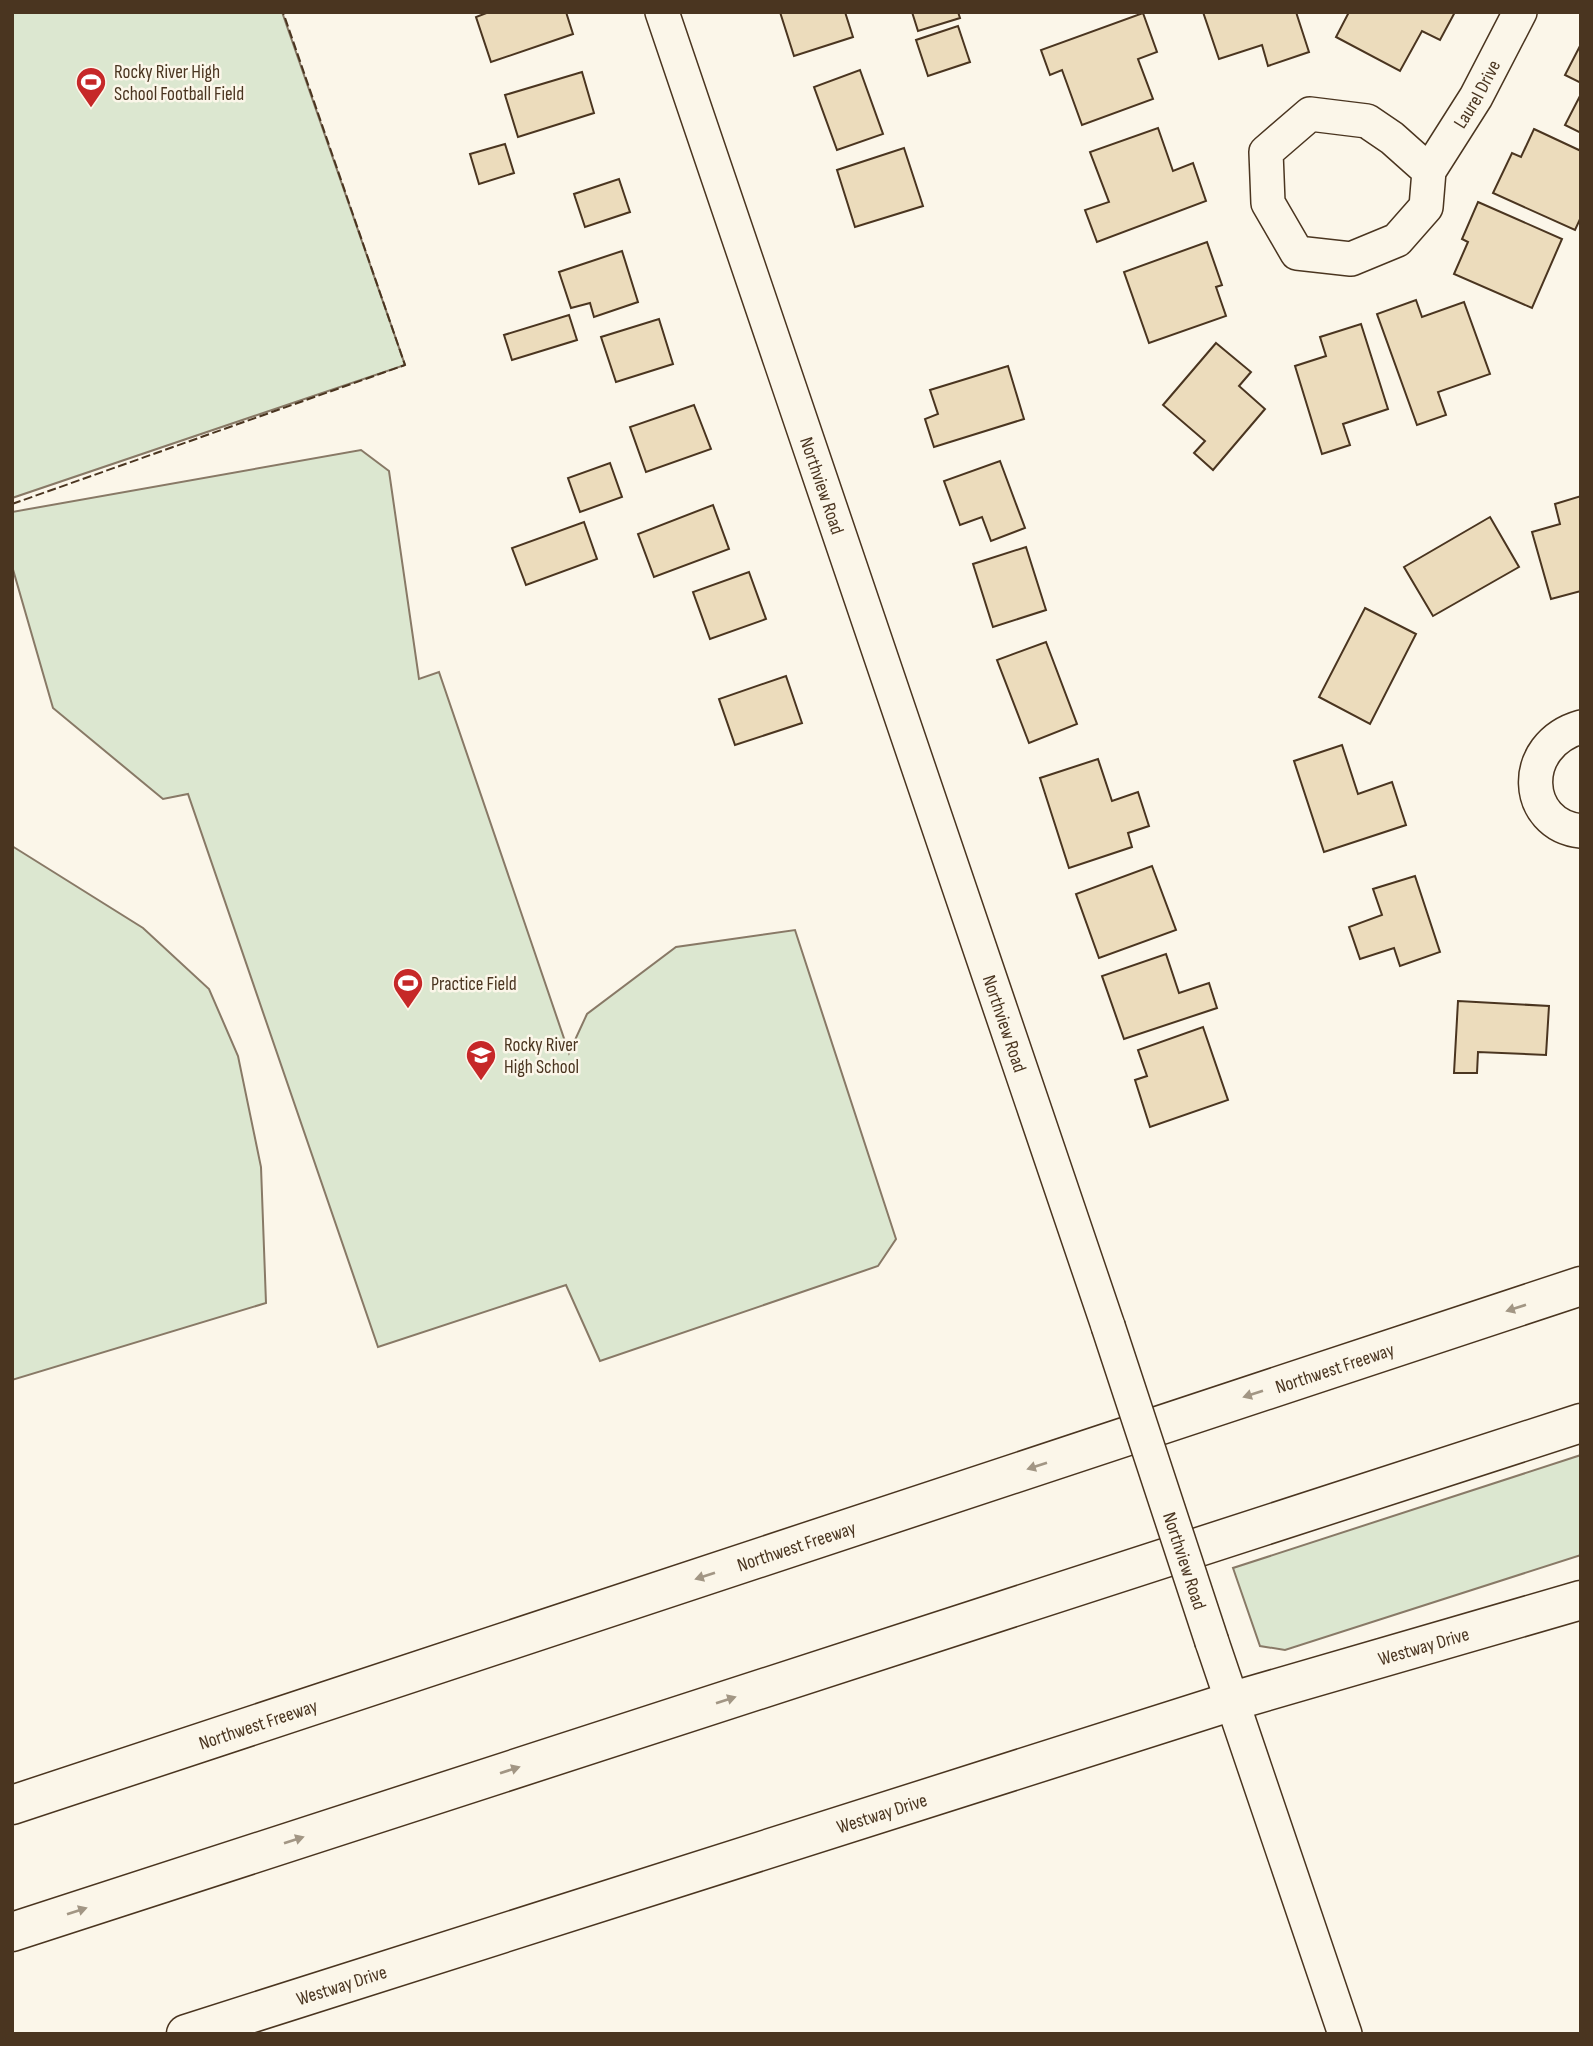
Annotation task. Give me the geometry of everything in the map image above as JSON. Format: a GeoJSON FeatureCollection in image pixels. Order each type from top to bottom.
{"type":"FeatureCollection","features":[{"type":"Feature","properties":{"kind":"main road","name":"Northwest Freeway"},"geometry":{"type":"LineString","coordinates":[[12,1805],[1581,1286]]}},
{"type":"Feature","properties":{"kind":"main road"},"geometry":{"type":"LineString","coordinates":[[12,1932],[1581,1423]]}},
{"type":"Feature","properties":{"kind":"main road","name":"Westway Drive"},"geometry":{"type":"LineString","coordinates":[[186,2034],[1233,1701],[1581,1600]]}},
{"type":"Feature","properties":{"kind":"street","name":"Northview Road"},"geometry":{"type":"LineString","coordinates":[[662,12],[1345,2034]]}},
{"type":"Feature","properties":{"kind":"street","name":"Laurel Drive"},"geometry":{"type":"LineString","coordinates":[[1429,172],[1392,138],[1367,121],[1310,114],[1266,152],[1268,202],[1297,253],[1351,259],[1397,240],[1426,207],[1429,172],[1476,96],[1520,12]]}},
{"type":"Feature","properties":{"kind":"street"},"geometry":{"type":"LineString","coordinates":[[1581,727],[1564,732],[1548,744],[1538,762],[1535,783],[1540,803],[1553,820],[1571,830],[1581,831]]}},
{"type":"Feature","properties":{"kind":"green space"},"geometry":{"type":"Polygon","coordinates":[[[12,12],[282,12],[405,365],[12,498],[12,12]]]}},
{"type":"Feature","properties":{"kind":"green space"},"geometry":{"type":"Polygon","coordinates":[[[361,450],[389,471],[419,679],[439,672],[569,1053],[587,1014],[676,947],[795,930],[896,1239],[878,1266],[600,1361],[566,1285],[378,1347],[188,794],[163,799],[53,708],[12,566],[12,512],[361,450]]]}},
{"type":"Feature","properties":{"kind":"green space"},"geometry":{"type":"Polygon","coordinates":[[[12,846],[143,928],[209,989],[238,1056],[261,1167],[266,1303],[12,1380],[12,846]]]}},
{"type":"Feature","properties":{"kind":"green space"},"geometry":{"type":"Polygon","coordinates":[[[1581,1455],[1581,1555],[1285,1650],[1260,1646],[1233,1568],[1581,1455]]]}},
{"type":"Feature","properties":{"kind":"building"},"geometry":{"type":"Polygon","coordinates":[[[489,12],[566,12],[573,34],[491,62],[476,17],[489,12]]]}},
{"type":"Feature","properties":{"kind":"building"},"geometry":{"type":"Polygon","coordinates":[[[780,12],[845,12],[853,37],[794,56],[780,12]]]}},
{"type":"Feature","properties":{"kind":"building"},"geometry":{"type":"Polygon","coordinates":[[[912,12],[958,12],[960,18],[918,31],[912,12]]]}},
{"type":"Feature","properties":{"kind":"building"},"geometry":{"type":"Polygon","coordinates":[[[1203,12],[1296,12],[1309,52],[1268,66],[1262,45],[1219,59],[1203,12]]]}},
{"type":"Feature","properties":{"kind":"building"},"geometry":{"type":"Polygon","coordinates":[[[1349,12],[1455,12],[1440,40],[1422,31],[1400,71],[1336,37],[1349,12]]]}},
{"type":"Feature","properties":{"kind":"building"},"geometry":{"type":"Polygon","coordinates":[[[1143,13],[1157,52],[1138,59],[1153,99],[1082,125],[1062,70],[1050,75],[1041,50],[1143,13]]]}},
{"type":"Feature","properties":{"kind":"building"},"geometry":{"type":"Polygon","coordinates":[[[958,26],[970,62],[928,76],[916,40],[958,26]]]}},
{"type":"Feature","properties":{"kind":"building"},"geometry":{"type":"Polygon","coordinates":[[[1581,44],[1581,83],[1565,75],[1581,44]]]}},
{"type":"Feature","properties":{"kind":"building"},"geometry":{"type":"Polygon","coordinates":[[[860,70],[883,134],[837,150],[814,87],[860,70]]]}},
{"type":"Feature","properties":{"kind":"building"},"geometry":{"type":"Polygon","coordinates":[[[582,72],[594,113],[518,137],[505,95],[582,72]]]}},
{"type":"Feature","properties":{"kind":"building"},"geometry":{"type":"Polygon","coordinates":[[[1581,94],[1581,133],[1565,125],[1581,94]]]}},
{"type":"Feature","properties":{"kind":"building"},"geometry":{"type":"Polygon","coordinates":[[[1158,128],[1173,171],[1193,163],[1206,201],[1097,242],[1085,210],[1109,202],[1090,152],[1158,128]]]}},
{"type":"Feature","properties":{"kind":"building"},"geometry":{"type":"Polygon","coordinates":[[[1534,129],[1581,151],[1581,217],[1575,230],[1493,193],[1512,153],[1521,157],[1534,129]]]}},
{"type":"Feature","properties":{"kind":"building"},"geometry":{"type":"Polygon","coordinates":[[[505,144],[514,173],[479,184],[470,154],[505,144]]]}},
{"type":"Feature","properties":{"kind":"building"},"geometry":{"type":"Polygon","coordinates":[[[904,148],[923,206],[855,227],[837,170],[904,148]]]}},
{"type":"Feature","properties":{"kind":"building"},"geometry":{"type":"Polygon","coordinates":[[[619,179],[630,212],[585,227],[574,194],[619,179]]]}},
{"type":"Feature","properties":{"kind":"building"},"geometry":{"type":"Polygon","coordinates":[[[1478,202],[1562,239],[1532,308],[1454,274],[1468,242],[1462,239],[1478,202]]]}},
{"type":"Feature","properties":{"kind":"building"},"geometry":{"type":"Polygon","coordinates":[[[1207,242],[1222,285],[1216,287],[1226,316],[1149,343],[1124,272],[1207,242]]]}},
{"type":"Feature","properties":{"kind":"building"},"geometry":{"type":"Polygon","coordinates":[[[622,251],[638,302],[594,317],[590,303],[571,308],[559,272],[622,251]]]}},
{"type":"Feature","properties":{"kind":"building"},"geometry":{"type":"Polygon","coordinates":[[[1416,300],[1422,317],[1464,302],[1490,374],[1438,392],[1446,415],[1417,425],[1377,314],[1416,300]]]}},
{"type":"Feature","properties":{"kind":"building"},"geometry":{"type":"Polygon","coordinates":[[[569,315],[577,340],[512,360],[504,335],[569,315]]]}},
{"type":"Feature","properties":{"kind":"building"},"geometry":{"type":"Polygon","coordinates":[[[659,319],[673,364],[616,382],[601,337],[659,319]]]}},
{"type":"Feature","properties":{"kind":"building"},"geometry":{"type":"Polygon","coordinates":[[[1361,324],[1388,409],[1343,424],[1350,445],[1322,454],[1295,366],[1326,356],[1320,337],[1361,324]]]}},
{"type":"Feature","properties":{"kind":"building"},"geometry":{"type":"Polygon","coordinates":[[[1216,343],[1251,372],[1239,386],[1265,409],[1213,470],[1194,453],[1205,441],[1163,405],[1216,343]]]}},
{"type":"Feature","properties":{"kind":"building"},"geometry":{"type":"Polygon","coordinates":[[[1008,366],[1024,419],[934,447],[925,419],[938,414],[930,390],[1008,366]]]}},
{"type":"Feature","properties":{"kind":"building"},"geometry":{"type":"Polygon","coordinates":[[[694,405],[711,449],[646,472],[630,427],[694,405]]]}},
{"type":"Feature","properties":{"kind":"building"},"geometry":{"type":"Polygon","coordinates":[[[1000,461],[1025,528],[991,541],[982,517],[960,525],[944,481],[1000,461]]]}},
{"type":"Feature","properties":{"kind":"building"},"geometry":{"type":"Polygon","coordinates":[[[610,463],[622,497],[580,512],[568,478],[610,463]]]}},
{"type":"Feature","properties":{"kind":"building"},"geometry":{"type":"Polygon","coordinates":[[[1581,496],[1581,591],[1551,599],[1532,532],[1560,524],[1555,504],[1581,496]]]}},
{"type":"Feature","properties":{"kind":"building"},"geometry":{"type":"Polygon","coordinates":[[[713,505],[729,549],[654,577],[638,534],[713,505]]]}},
{"type":"Feature","properties":{"kind":"building"},"geometry":{"type":"Polygon","coordinates":[[[1490,517],[1519,567],[1433,616],[1404,567],[1490,517]]]}},
{"type":"Feature","properties":{"kind":"building"},"geometry":{"type":"Polygon","coordinates":[[[584,522],[597,559],[526,585],[512,548],[584,522]]]}},
{"type":"Feature","properties":{"kind":"building"},"geometry":{"type":"Polygon","coordinates":[[[1026,547],[1046,610],[993,627],[973,564],[1026,547]]]}},
{"type":"Feature","properties":{"kind":"building"},"geometry":{"type":"Polygon","coordinates":[[[749,572],[766,619],[710,639],[693,592],[749,572]]]}},
{"type":"Feature","properties":{"kind":"building"},"geometry":{"type":"Polygon","coordinates":[[[1365,608],[1416,634],[1370,724],[1319,697],[1365,608]]]}},
{"type":"Feature","properties":{"kind":"building"},"geometry":{"type":"Polygon","coordinates":[[[1046,642],[1077,724],[1029,743],[997,660],[1046,642]]]}},
{"type":"Feature","properties":{"kind":"building"},"geometry":{"type":"Polygon","coordinates":[[[786,676],[802,723],[735,745],[719,699],[786,676]]]}},
{"type":"Feature","properties":{"kind":"building"},"geometry":{"type":"Polygon","coordinates":[[[1342,745],[1358,794],[1392,782],[1406,825],[1324,852],[1294,761],[1342,745]]]}},
{"type":"Feature","properties":{"kind":"building"},"geometry":{"type":"Polygon","coordinates":[[[1098,759],[1112,801],[1138,792],[1149,826],[1128,833],[1132,847],[1069,868],[1040,778],[1098,759]]]}},
{"type":"Feature","properties":{"kind":"building"},"geometry":{"type":"Polygon","coordinates":[[[1152,866],[1176,930],[1099,958],[1076,894],[1152,866]]]}},
{"type":"Feature","properties":{"kind":"building"},"geometry":{"type":"Polygon","coordinates":[[[1415,876],[1440,952],[1400,966],[1394,948],[1360,959],[1349,927],[1382,915],[1373,889],[1415,876]]]}},
{"type":"Feature","properties":{"kind":"building"},"geometry":{"type":"Polygon","coordinates":[[[1166,954],[1179,993],[1209,983],[1217,1008],[1124,1039],[1102,976],[1166,954]]]}},
{"type":"Feature","properties":{"kind":"building"},"geometry":{"type":"Polygon","coordinates":[[[1458,1001],[1549,1006],[1546,1055],[1478,1052],[1477,1073],[1454,1073],[1458,1001]]]}},
{"type":"Feature","properties":{"kind":"building"},"geometry":{"type":"Polygon","coordinates":[[[1203,1027],[1228,1100],[1150,1127],[1135,1080],[1147,1076],[1138,1050],[1203,1027]]]}},
{"type":"Feature","properties":{"kind":"fence"},"geometry":{"type":"LineString","coordinates":[[12,504],[405,365],[283,12]]}},
{"type":"Feature","properties":{"kind":"place","name":"Rocky River High School Football Field"},"geometry":{"type":"Point","coordinates":[91,109]}},
{"type":"Feature","properties":{"kind":"place","name":"Practice Field"},"geometry":{"type":"Point","coordinates":[408,1010]}},
{"type":"Feature","properties":{"kind":"place","name":"Rocky River High School"},"geometry":{"type":"Point","coordinates":[481,1082]}}]}
